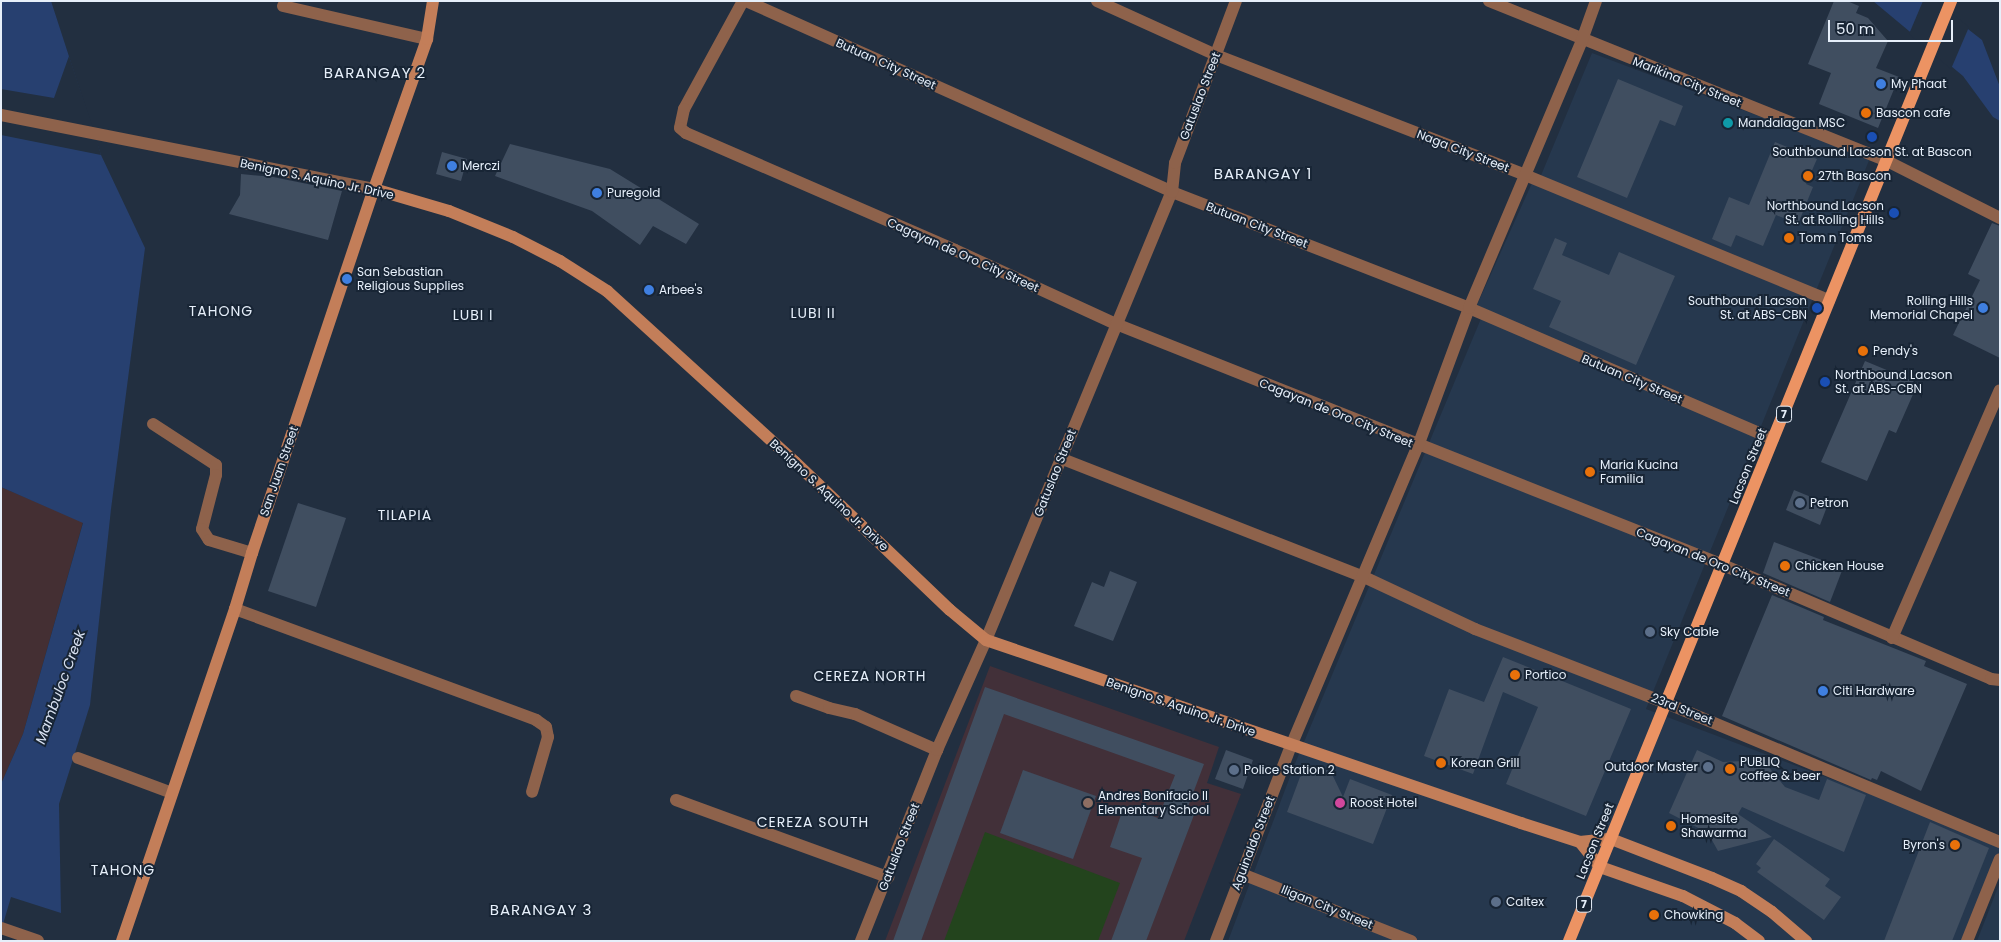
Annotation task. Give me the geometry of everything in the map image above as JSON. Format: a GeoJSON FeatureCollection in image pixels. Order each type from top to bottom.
{"type":"FeatureCollection","features":[{"type":"Feature","properties":{"kind":"main road","name":"San Juan Street"},"geometry":{"type":"LineString","coordinates":[[122,941],[236,609],[252,553],[374,188],[427,39],[433,1]]}},
{"type":"Feature","properties":{"kind":"main road","name":"Lacson Street"},"geometry":{"type":"LineString","coordinates":[[1570,941],[1885,160],[1951,2]]}},
{"type":"Feature","properties":{"kind":"main road","name":"Benigno S. Aquino Jr. Drive"},"geometry":{"type":"LineString","coordinates":[[374,188],[449,211],[513,237],[560,261],[607,291],[795,462],[950,610],[986,640],[1291,746],[1580,842],[1611,839],[1712,878],[1741,892],[1772,912],[1806,941]]}},
{"type":"Feature","properties":{"kind":"main road"},"geometry":{"type":"LineString","coordinates":[[1580,842],[1600,867],[1683,896],[1735,923],[1759,941]]}},
{"type":"Feature","properties":{"kind":"street","name":"Cagayan de Oro City Street"},"geometry":{"type":"LineString","coordinates":[[744,1],[684,109],[680,128],[693,137],[955,250],[1116,324],[1418,446],[1723,565],[1991,680],[2000,680]]}},
{"type":"Feature","properties":{"kind":"street","name":"Butuan City Street"},"geometry":{"type":"LineString","coordinates":[[744,1],[1172,192],[1469,308],[1774,439]]}},
{"type":"Feature","properties":{"kind":"street","name":"Naga City Street"},"geometry":{"type":"LineString","coordinates":[[1097,1],[1216,55],[1525,175],[1829,300]]}},
{"type":"Feature","properties":{"kind":"street","name":"Gatuslao Street"},"geometry":{"type":"LineString","coordinates":[[861,941],[937,750],[986,640],[1172,192],[1175,163],[1236,1]]}},
{"type":"Feature","properties":{"kind":"street","name":"Marikina City Street"},"geometry":{"type":"LineString","coordinates":[[1489,1],[1582,40],[1885,160],[2000,218]]}},
{"type":"Feature","properties":{"kind":"street","name":"Aguinaldo Street"},"geometry":{"type":"LineString","coordinates":[[1216,941],[1291,746],[1418,446],[1469,308],[1582,40],[1596,1]]}},
{"type":"Feature","properties":{"kind":"street"},"geometry":{"type":"LineString","coordinates":[[283,6],[427,39]]}},
{"type":"Feature","properties":{"kind":"street","name":"Benigno S. Aquino Jr. Drive"},"geometry":{"type":"LineString","coordinates":[[1,115],[374,188]]}},
{"type":"Feature","properties":{"kind":"street"},"geometry":{"type":"LineString","coordinates":[[1892,638],[2000,390]]}},
{"type":"Feature","properties":{"kind":"street"},"geometry":{"type":"LineString","coordinates":[[153,424],[216,465],[216,475],[202,529],[209,540],[252,553]]}},
{"type":"Feature","properties":{"kind":"street","name":"23rd Street"},"geometry":{"type":"LineString","coordinates":[[1060,458],[1364,577],[1475,629],[1666,703],[2000,842]]}},
{"type":"Feature","properties":{"kind":"street"},"geometry":{"type":"LineString","coordinates":[[236,609],[536,720],[546,728],[548,737],[532,792]]}},
{"type":"Feature","properties":{"kind":"street"},"geometry":{"type":"LineString","coordinates":[[796,696],[829,708],[855,714],[937,750]]}},
{"type":"Feature","properties":{"kind":"street"},"geometry":{"type":"LineString","coordinates":[[78,758],[172,794]]}},
{"type":"Feature","properties":{"kind":"street"},"geometry":{"type":"LineString","coordinates":[[676,800],[888,877]]}},
{"type":"Feature","properties":{"kind":"street"},"geometry":{"type":"LineString","coordinates":[[1967,941],[2000,859]]}},
{"type":"Feature","properties":{"kind":"street","name":"Iligan City Street"},"geometry":{"type":"LineString","coordinates":[[1242,874],[1412,941]]}},
{"type":"Feature","properties":{"kind":"street"},"geometry":{"type":"LineString","coordinates":[[1,928],[38,941]]}},
{"type":"Feature","properties":{"kind":"shaded area"},"geometry":{"type":"Polygon","coordinates":[[[1592,53],[1870,158],[1646,709],[2000,843],[2000,859],[1967,941],[1228,941],[1294,766],[1485,309],[1477,305],[1532,183],[1537,185],[1592,53]]]}},
{"type":"Feature","properties":{"kind":"shaded area"},"geometry":{"type":"Polygon","coordinates":[[[1,487],[83,522],[23,734],[1,784],[1,487]]]}},
{"type":"Feature","properties":{"kind":"shaded area","name":"Andres Bonifacio II Elementary School"},"geometry":{"type":"Polygon","coordinates":[[[990,666],[1219,747],[1207,783],[1241,794],[1184,941],[885,941],[990,666]]]}},
{"type":"Feature","properties":{"kind":"shaded area"},"geometry":{"type":"Polygon","coordinates":[[[2000,882],[2000,941],[1977,941],[2000,882]]]}},
{"type":"Feature","properties":{"kind":"green space"},"geometry":{"type":"Polygon","coordinates":[[[985,832],[1120,883],[1098,941],[944,941],[985,832]]]}},
{"type":"Feature","properties":{"kind":"water","name":"Mambuloc Creek"},"geometry":{"type":"Polygon","coordinates":[[[1,1],[51,1],[101,155],[145,248],[111,509],[90,705],[59,804],[61,913],[11,897],[1,931],[1,784],[23,734],[83,523],[1,487],[1,1]]]}},
{"type":"Feature","properties":{"kind":"water"},"geometry":{"type":"Polygon","coordinates":[[[1873,1],[1932,1],[1982,40],[2000,87],[2000,121],[1993,117],[1963,76],[1873,1]]]}},
{"type":"Feature","properties":{"kind":"pier"},"geometry":{"type":"Polygon","coordinates":[[[1923,1],[1936,1],[1969,27],[1951,69],[1909,34],[1923,1]]]}},
{"type":"Feature","properties":{"kind":"pier"},"geometry":{"type":"Polygon","coordinates":[[[69,56],[101,155],[1,135],[1,89],[54,98],[69,56]]]}},
{"type":"Feature","properties":{"kind":"building"},"geometry":{"type":"Polygon","coordinates":[[[1834,1],[1847,1],[1859,6],[1856,13],[1868,18],[1888,41],[1876,68],[1899,77],[1878,128],[1819,104],[1831,73],[1808,64],[1834,1]]]}},
{"type":"Feature","properties":{"kind":"building"},"geometry":{"type":"Polygon","coordinates":[[[1618,79],[1683,106],[1675,126],[1660,120],[1627,198],[1577,177],[1618,79]]]}},
{"type":"Feature","properties":{"kind":"building"},"geometry":{"type":"Polygon","coordinates":[[[1775,142],[1817,159],[1806,184],[1813,187],[1798,224],[1776,215],[1763,246],[1736,235],[1731,247],[1712,239],[1729,197],[1749,205],[1775,142]]]}},
{"type":"Feature","properties":{"kind":"building","name":"Puregold"},"geometry":{"type":"Polygon","coordinates":[[[510,144],[610,169],[699,224],[686,244],[653,226],[640,245],[592,211],[495,176],[510,144]]]}},
{"type":"Feature","properties":{"kind":"building","name":"Merczi"},"geometry":{"type":"Polygon","coordinates":[[[442,152],[467,159],[461,181],[436,174],[442,152]]]}},
{"type":"Feature","properties":{"kind":"building"},"geometry":{"type":"Polygon","coordinates":[[[241,174],[273,177],[342,191],[328,240],[229,214],[240,195],[241,174]]]}},
{"type":"Feature","properties":{"kind":"building","name":"Rolling Hills Memorial Chapel"},"geometry":{"type":"Polygon","coordinates":[[[1992,223],[2000,226],[2000,358],[1953,335],[1980,280],[1968,274],[1992,223]]]}},
{"type":"Feature","properties":{"kind":"building"},"geometry":{"type":"Polygon","coordinates":[[[1555,238],[1567,243],[1562,255],[1609,275],[1619,252],[1675,276],[1636,365],[1549,327],[1561,301],[1533,289],[1555,238]]]}},
{"type":"Feature","properties":{"kind":"building"},"geometry":{"type":"Polygon","coordinates":[[[1865,361],[1918,383],[1896,433],[1889,430],[1867,481],[1821,462],[1865,361]]]}},
{"type":"Feature","properties":{"kind":"building"},"geometry":{"type":"Polygon","coordinates":[[[1794,490],[1828,504],[1820,525],[1786,510],[1794,490]]]}},
{"type":"Feature","properties":{"kind":"building"},"geometry":{"type":"Polygon","coordinates":[[[298,503],[346,518],[316,607],[268,591],[298,503]]]}},
{"type":"Feature","properties":{"kind":"building"},"geometry":{"type":"Polygon","coordinates":[[[1774,542],[1843,568],[1830,602],[1763,573],[1774,542]]]}},
{"type":"Feature","properties":{"kind":"building"},"geometry":{"type":"Polygon","coordinates":[[[1110,571],[1137,582],[1113,641],[1074,626],[1092,582],[1104,587],[1110,571]]]}},
{"type":"Feature","properties":{"kind":"building","name":"Citi Hardware"},"geometry":{"type":"Polygon","coordinates":[[[1772,595],[1824,617],[1823,620],[1926,661],[1924,666],[1967,684],[1921,791],[1881,771],[1877,780],[1872,778],[1871,780],[1722,716],[1772,595]]]}},
{"type":"Feature","properties":{"kind":"building"},"geometry":{"type":"Polygon","coordinates":[[[1503,657],[1631,709],[1586,816],[1506,784],[1538,707],[1503,692],[1473,774],[1424,756],[1449,689],[1484,702],[1503,657]]]}},
{"type":"Feature","properties":{"kind":"building"},"geometry":{"type":"Polygon","coordinates":[[[985,687],[1204,764],[1186,812],[1194,815],[1146,941],[1111,941],[1142,858],[1110,847],[1124,806],[1158,818],[1175,775],[1004,714],[921,941],[893,941],[985,687]]]}},
{"type":"Feature","properties":{"kind":"building","name":"Police Station 2"},"geometry":{"type":"Polygon","coordinates":[[[1226,750],[1253,760],[1243,789],[1215,779],[1226,750]]]}},
{"type":"Feature","properties":{"kind":"building"},"geometry":{"type":"Polygon","coordinates":[[[1697,750],[1723,762],[1763,760],[1785,787],[1819,800],[1827,779],[1866,795],[1844,852],[1742,807],[1738,814],[1772,837],[1718,851],[1708,833],[1669,813],[1697,750]]]}},
{"type":"Feature","properties":{"kind":"building","name":"Roost Hotel"},"geometry":{"type":"Polygon","coordinates":[[[1318,767],[1331,772],[1343,797],[1350,779],[1392,795],[1373,844],[1287,812],[1300,777],[1318,767]]]}},
{"type":"Feature","properties":{"kind":"building"},"geometry":{"type":"Polygon","coordinates":[[[1023,770],[1096,796],[1073,859],[1000,833],[1023,770]]]}},
{"type":"Feature","properties":{"kind":"building"},"geometry":{"type":"Polygon","coordinates":[[[1930,822],[1989,848],[1952,941],[1884,941],[1930,822]]]}},
{"type":"Feature","properties":{"kind":"building"},"geometry":{"type":"Polygon","coordinates":[[[1774,839],[1830,879],[1825,886],[1841,897],[1824,920],[1757,872],[1761,868],[1756,864],[1774,839]]]}},
{"type":"Feature","properties":{"kind":"place","name":"My Phaat"},"geometry":{"type":"Point","coordinates":[1881,84]}},
{"type":"Feature","properties":{"kind":"place","name":"Bascon cafe"},"geometry":{"type":"Point","coordinates":[1866,113]}},
{"type":"Feature","properties":{"kind":"place","name":"Mandalagan MSC"},"geometry":{"type":"Point","coordinates":[1728,123]}},
{"type":"Feature","properties":{"kind":"place","name":"Southbound Lacson St. at Bascon"},"geometry":{"type":"Point","coordinates":[1872,137]}},
{"type":"Feature","properties":{"kind":"place","name":"Merczi"},"geometry":{"type":"Point","coordinates":[452,166]}},
{"type":"Feature","properties":{"kind":"place","name":"27th Bascon"},"geometry":{"type":"Point","coordinates":[1808,176]}},
{"type":"Feature","properties":{"kind":"place","name":"Puregold"},"geometry":{"type":"Point","coordinates":[597,193]}},
{"type":"Feature","properties":{"kind":"place","name":"Northbound Lacson St. at Rolling Hills"},"geometry":{"type":"Point","coordinates":[1894,213]}},
{"type":"Feature","properties":{"kind":"place","name":"Tom n Toms"},"geometry":{"type":"Point","coordinates":[1789,238]}},
{"type":"Feature","properties":{"kind":"place","name":"San Sebastian Religious Supplies"},"geometry":{"type":"Point","coordinates":[347,279]}},
{"type":"Feature","properties":{"kind":"place","name":"Arbee's"},"geometry":{"type":"Point","coordinates":[649,290]}},
{"type":"Feature","properties":{"kind":"place","name":"Southbound Lacson St. at ABS-CBN"},"geometry":{"type":"Point","coordinates":[1817,308]}},
{"type":"Feature","properties":{"kind":"place","name":"Rolling Hills Memorial Chapel"},"geometry":{"type":"Point","coordinates":[1983,308]}},
{"type":"Feature","properties":{"kind":"place","name":"Pendy's"},"geometry":{"type":"Point","coordinates":[1863,351]}},
{"type":"Feature","properties":{"kind":"place","name":"Northbound Lacson St. at ABS-CBN"},"geometry":{"type":"Point","coordinates":[1825,382]}},
{"type":"Feature","properties":{"kind":"place","name":"Maria Kucina Familia"},"geometry":{"type":"Point","coordinates":[1590,472]}},
{"type":"Feature","properties":{"kind":"place","name":"Petron"},"geometry":{"type":"Point","coordinates":[1800,503]}},
{"type":"Feature","properties":{"kind":"place","name":"Chicken House"},"geometry":{"type":"Point","coordinates":[1785,566]}},
{"type":"Feature","properties":{"kind":"place","name":"Sky Cable"},"geometry":{"type":"Point","coordinates":[1650,632]}},
{"type":"Feature","properties":{"kind":"place","name":"Portico"},"geometry":{"type":"Point","coordinates":[1515,675]}},
{"type":"Feature","properties":{"kind":"place","name":"Citi Hardware"},"geometry":{"type":"Point","coordinates":[1823,691]}},
{"type":"Feature","properties":{"kind":"place","name":"Korean Grill"},"geometry":{"type":"Point","coordinates":[1441,763]}},
{"type":"Feature","properties":{"kind":"place","name":"Outdoor Master"},"geometry":{"type":"Point","coordinates":[1708,767]}},
{"type":"Feature","properties":{"kind":"place","name":"PUBLIQ coffee & beer"},"geometry":{"type":"Point","coordinates":[1730,769]}},
{"type":"Feature","properties":{"kind":"place","name":"Police Station 2"},"geometry":{"type":"Point","coordinates":[1234,770]}},
{"type":"Feature","properties":{"kind":"place","name":"Andres Bonifacio II Elementary School"},"geometry":{"type":"Point","coordinates":[1088,803]}},
{"type":"Feature","properties":{"kind":"place","name":"Roost Hotel"},"geometry":{"type":"Point","coordinates":[1340,803]}},
{"type":"Feature","properties":{"kind":"place","name":"Homesite Shawarma"},"geometry":{"type":"Point","coordinates":[1671,826]}},
{"type":"Feature","properties":{"kind":"place","name":"Byron's"},"geometry":{"type":"Point","coordinates":[1955,845]}},
{"type":"Feature","properties":{"kind":"place","name":"Caltex"},"geometry":{"type":"Point","coordinates":[1496,902]}},
{"type":"Feature","properties":{"kind":"place","name":"Chowking"},"geometry":{"type":"Point","coordinates":[1654,915]}},
{"type":"Feature","properties":{"kind":"district","name":"BARANGAY 2"},"geometry":{"type":"Point","coordinates":[375,73]}},
{"type":"Feature","properties":{"kind":"district","name":"BARANGAY 1"},"geometry":{"type":"Point","coordinates":[1263,174]}},
{"type":"Feature","properties":{"kind":"district","name":"TAHONG"},"geometry":{"type":"Point","coordinates":[221,311]}},
{"type":"Feature","properties":{"kind":"district","name":"LUBI II"},"geometry":{"type":"Point","coordinates":[813,313]}},
{"type":"Feature","properties":{"kind":"district","name":"LUBI I"},"geometry":{"type":"Point","coordinates":[473,315]}},
{"type":"Feature","properties":{"kind":"district","name":"TILAPIA"},"geometry":{"type":"Point","coordinates":[405,515]}},
{"type":"Feature","properties":{"kind":"district","name":"CEREZA NORTH"},"geometry":{"type":"Point","coordinates":[870,676]}},
{"type":"Feature","properties":{"kind":"district","name":"CEREZA SOUTH"},"geometry":{"type":"Point","coordinates":[813,822]}},
{"type":"Feature","properties":{"kind":"district","name":"TAHONG"},"geometry":{"type":"Point","coordinates":[123,870]}},
{"type":"Feature","properties":{"kind":"district","name":"BARANGAY 3"},"geometry":{"type":"Point","coordinates":[541,910]}}]}
